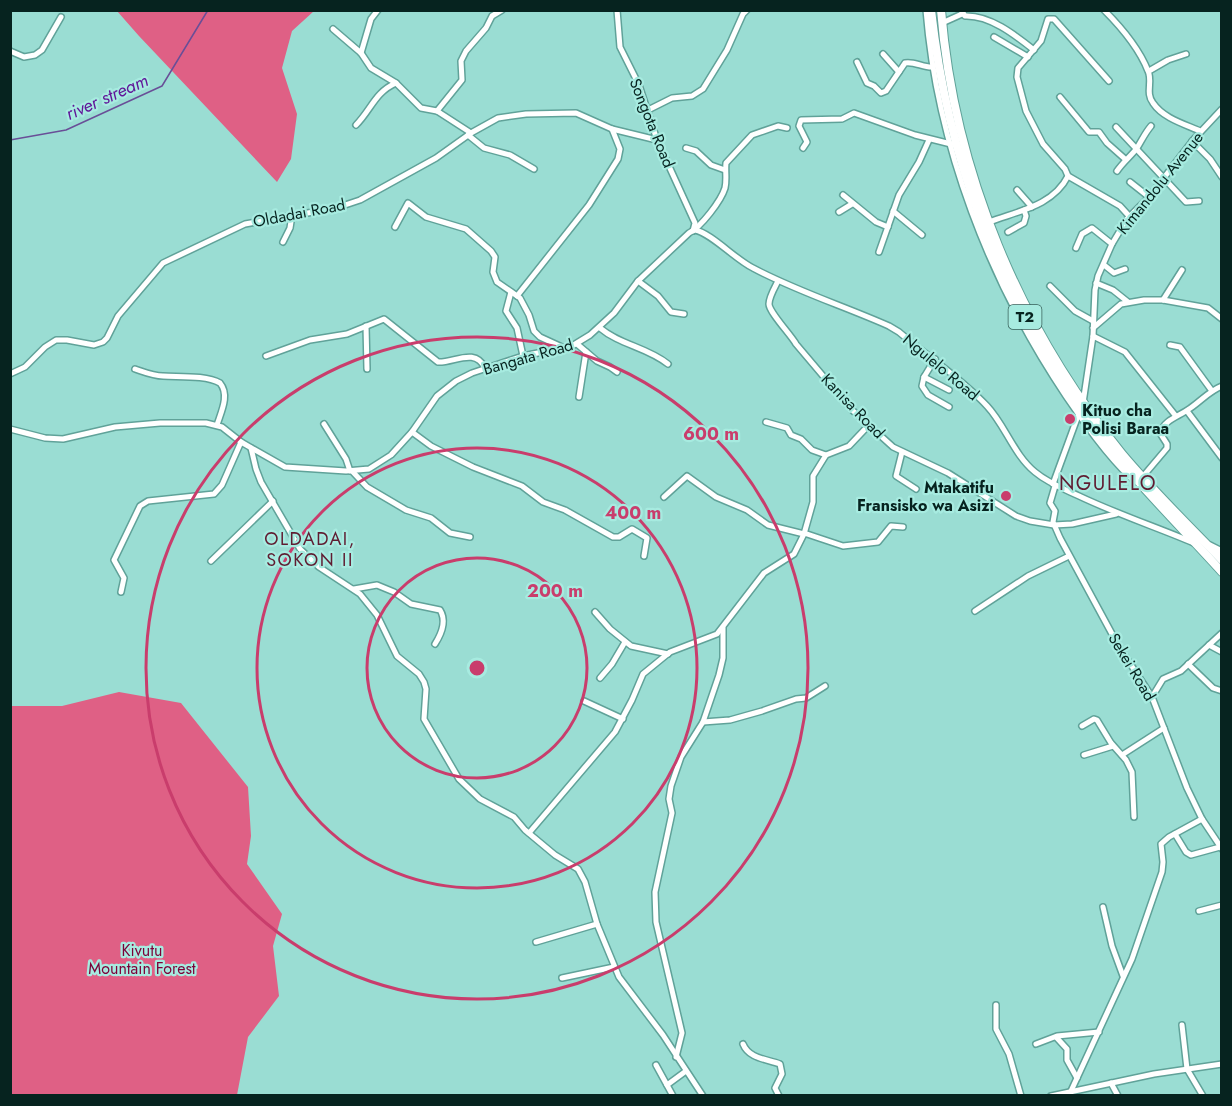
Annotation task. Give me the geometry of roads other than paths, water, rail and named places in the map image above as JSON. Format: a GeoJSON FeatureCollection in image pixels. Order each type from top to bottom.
{"type":"FeatureCollection","features":[{"type":"Feature","properties":{"kind":"highway","name":"T2"},"geometry":{"type":"LineString","coordinates":[[931,10],[940,79],[949,117],[977,211],[1017,303],[1039,343],[1081,408],[1152,497],[1175,521],[1221,560]]}},
{"type":"Feature","properties":{"kind":"highway","name":"T2"},"geometry":{"type":"LineString","coordinates":[[941,10],[948,68],[973,176],[988,222],[1024,304],[1081,408],[1200,543],[1221,572]]}},
{"type":"Feature","properties":{"kind":"street"},"geometry":{"type":"LineString","coordinates":[[361,53],[370,22],[378,10]]}},
{"type":"Feature","properties":{"kind":"street"},"geometry":{"type":"LineString","coordinates":[[437,111],[462,80],[461,62],[466,51],[486,28],[492,16],[502,10]]}},
{"type":"Feature","properties":{"kind":"street","name":"Songota Road"},"geometry":{"type":"LineString","coordinates":[[617,10],[620,47],[648,110],[657,140],[695,223],[693,231]]}},
{"type":"Feature","properties":{"kind":"street"},"geometry":{"type":"LineString","coordinates":[[648,110],[672,98],[695,95],[703,89],[727,50],[747,10]]}},
{"type":"Feature","properties":{"kind":"street"},"geometry":{"type":"LineString","coordinates":[[926,10],[933,67],[951,144],[972,209],[1006,291],[1032,341],[1081,408]]}},
{"type":"Feature","properties":{"kind":"street"},"geometry":{"type":"LineString","coordinates":[[1053,10],[1041,41],[1016,74],[1023,94],[1024,107],[1043,144],[1065,169],[1068,176],[1120,206],[1130,217]]}},
{"type":"Feature","properties":{"kind":"street"},"geometry":{"type":"LineString","coordinates":[[1104,10],[1126,34],[1149,71],[1149,94],[1154,105],[1168,116],[1200,132]]}},
{"type":"Feature","properties":{"kind":"street"},"geometry":{"type":"LineString","coordinates":[[942,23],[962,12],[984,18],[1019,38],[1034,50]]}},
{"type":"Feature","properties":{"kind":"street"},"geometry":{"type":"LineString","coordinates":[[10,51],[24,57],[39,52],[61,17]]}},
{"type":"Feature","properties":{"kind":"street"},"geometry":{"type":"LineString","coordinates":[[1048,19],[1053,18],[1060,25],[1109,81]]}},
{"type":"Feature","properties":{"kind":"street"},"geometry":{"type":"LineString","coordinates":[[333,29],[361,53],[371,68],[396,83],[419,107],[437,111],[470,134],[484,148],[510,155],[534,169]]}},
{"type":"Feature","properties":{"kind":"street"},"geometry":{"type":"LineString","coordinates":[[994,37],[1028,57]]}},
{"type":"Feature","properties":{"kind":"street"},"geometry":{"type":"LineString","coordinates":[[883,54],[899,72]]}},
{"type":"Feature","properties":{"kind":"street"},"geometry":{"type":"LineString","coordinates":[[1149,71],[1168,60],[1186,54]]}},
{"type":"Feature","properties":{"kind":"street"},"geometry":{"type":"LineString","coordinates":[[858,62],[867,83],[881,93],[886,91],[908,62],[926,68],[933,67]]}},
{"type":"Feature","properties":{"kind":"street"},"geometry":{"type":"LineString","coordinates":[[356,125],[379,93],[396,83]]}},
{"type":"Feature","properties":{"kind":"street"},"geometry":{"type":"LineString","coordinates":[[1060,97],[1090,133],[1099,132],[1107,143],[1125,159]]}},
{"type":"Feature","properties":{"kind":"street","name":"Kimandolu Avenue"},"geometry":{"type":"LineString","coordinates":[[1054,485],[1081,408],[1092,336],[1096,282],[1112,244],[1130,217],[1221,109]]}},
{"type":"Feature","properties":{"kind":"street","name":"Oldadai Road"},"geometry":{"type":"LineString","coordinates":[[10,374],[25,367],[45,347],[56,340],[94,345],[103,342],[118,316],[163,263],[245,224],[336,208],[360,200],[436,158],[498,118],[561,112],[582,115],[612,129],[657,140]]}},
{"type":"Feature","properties":{"kind":"street"},"geometry":{"type":"LineString","coordinates":[[803,148],[807,142],[799,126],[801,120],[842,119],[854,113],[929,140],[951,144]]}},
{"type":"Feature","properties":{"kind":"street"},"geometry":{"type":"LineString","coordinates":[[686,148],[696,151],[711,165],[726,170],[728,161],[752,135],[778,126],[787,128]]}},
{"type":"Feature","properties":{"kind":"street"},"geometry":{"type":"LineString","coordinates":[[1117,171],[1136,149],[1151,126]]}},
{"type":"Feature","properties":{"kind":"street"},"geometry":{"type":"LineString","coordinates":[[1116,128],[1186,202],[1199,201]]}},
{"type":"Feature","properties":{"kind":"street"},"geometry":{"type":"LineString","coordinates":[[518,296],[589,205],[618,159],[620,149],[612,129]]}},
{"type":"Feature","properties":{"kind":"street"},"geometry":{"type":"LineString","coordinates":[[879,252],[899,195],[929,140]]}},
{"type":"Feature","properties":{"kind":"street"},"geometry":{"type":"LineString","coordinates":[[1192,141],[1210,159],[1221,177]]}},
{"type":"Feature","properties":{"kind":"street","name":"Bangata Road"},"geometry":{"type":"LineString","coordinates":[[10,429],[45,438],[63,439],[129,425],[184,422],[217,425],[285,467],[351,471],[369,469],[391,455],[412,432],[442,390],[465,376],[485,368],[523,356],[578,344],[600,327],[614,313],[638,281],[693,231],[721,197],[726,184],[726,170]]}},
{"type":"Feature","properties":{"kind":"street"},"geometry":{"type":"LineString","coordinates":[[988,222],[1032,207],[1050,198],[1068,176]]}},
{"type":"Feature","properties":{"kind":"street"},"geometry":{"type":"LineString","coordinates":[[1130,182],[1149,197]]}},
{"type":"Feature","properties":{"kind":"street"},"geometry":{"type":"LineString","coordinates":[[1017,190],[1032,207]]}},
{"type":"Feature","properties":{"kind":"street"},"geometry":{"type":"LineString","coordinates":[[843,195],[876,222],[888,227]]}},
{"type":"Feature","properties":{"kind":"street"},"geometry":{"type":"LineString","coordinates":[[395,227],[408,203],[426,216],[466,229],[493,254],[495,262],[493,272],[498,284],[518,296],[529,315],[532,328],[540,337],[564,348]]}},
{"type":"Feature","properties":{"kind":"street"},"geometry":{"type":"LineString","coordinates":[[839,212],[852,204]]}},
{"type":"Feature","properties":{"kind":"street"},"geometry":{"type":"LineString","coordinates":[[893,210],[922,235]]}},
{"type":"Feature","properties":{"kind":"street"},"geometry":{"type":"LineString","coordinates":[[1008,232],[1024,223],[1026,216],[1024,210]]}},
{"type":"Feature","properties":{"kind":"street"},"geometry":{"type":"LineString","coordinates":[[283,242],[292,215]]}},
{"type":"Feature","properties":{"kind":"street"},"geometry":{"type":"LineString","coordinates":[[1076,248],[1084,232],[1092,228],[1112,244]]}},
{"type":"Feature","properties":{"kind":"street","name":"Ngulelo Road"},"geometry":{"type":"LineString","coordinates":[[693,231],[705,234],[750,267],[778,281],[889,326],[935,359],[988,406],[1034,472],[1054,485],[1118,514],[1221,551]]}},
{"type":"Feature","properties":{"kind":"street"},"geometry":{"type":"LineString","coordinates":[[1104,265],[1114,273],[1125,269]]}},
{"type":"Feature","properties":{"kind":"street"},"geometry":{"type":"LineString","coordinates":[[1163,300],[1182,270]]}},
{"type":"Feature","properties":{"kind":"street"},"geometry":{"type":"LineString","coordinates":[[638,281],[658,296],[671,312],[684,314]]}},
{"type":"Feature","properties":{"kind":"street","name":"Kanisa Road"},"geometry":{"type":"LineString","coordinates":[[778,281],[769,303],[770,308],[798,346],[868,426],[893,447],[948,473],[1016,516],[1030,521],[1054,525],[1072,524],[1118,514]]}},
{"type":"Feature","properties":{"kind":"street"},"geometry":{"type":"LineString","coordinates":[[1096,282],[1113,290],[1128,302]]}},
{"type":"Feature","properties":{"kind":"street"},"geometry":{"type":"LineString","coordinates":[[1050,286],[1093,324],[1117,306],[1128,302],[1163,300],[1208,308],[1221,319]]}},
{"type":"Feature","properties":{"kind":"street"},"geometry":{"type":"LineString","coordinates":[[511,292],[506,311],[517,328],[523,356]]}},
{"type":"Feature","properties":{"kind":"street"},"geometry":{"type":"LineString","coordinates":[[266,356],[310,340],[340,336],[384,319],[438,362],[468,357],[481,362],[485,368]]}},
{"type":"Feature","properties":{"kind":"street"},"geometry":{"type":"LineString","coordinates":[[366,326],[367,369]]}},
{"type":"Feature","properties":{"kind":"street"},"geometry":{"type":"LineString","coordinates":[[600,327],[613,338],[649,350],[668,364]]}},
{"type":"Feature","properties":{"kind":"street"},"geometry":{"type":"LineString","coordinates":[[517,328],[532,328]]}},
{"type":"Feature","properties":{"kind":"street"},"geometry":{"type":"LineString","coordinates":[[1092,336],[1125,352],[1175,416]]}},
{"type":"Feature","properties":{"kind":"street"},"geometry":{"type":"LineString","coordinates":[[578,344],[586,352],[617,372]]}},
{"type":"Feature","properties":{"kind":"street"},"geometry":{"type":"LineString","coordinates":[[1170,345],[1180,347],[1212,391]]}},
{"type":"Feature","properties":{"kind":"street"},"geometry":{"type":"LineString","coordinates":[[579,397],[586,352]]}},
{"type":"Feature","properties":{"kind":"street"},"geometry":{"type":"LineString","coordinates":[[935,359],[921,384],[925,393],[949,406]]}},
{"type":"Feature","properties":{"kind":"street"},"geometry":{"type":"LineString","coordinates":[[135,369],[152,375],[183,375],[216,381],[225,390],[217,425]]}},
{"type":"Feature","properties":{"kind":"street"},"geometry":{"type":"LineString","coordinates":[[924,377],[949,390]]}},
{"type":"Feature","properties":{"kind":"street"},"geometry":{"type":"LineString","coordinates":[[1145,474],[1167,448],[1160,431],[1175,416],[1187,411],[1221,386]]}},
{"type":"Feature","properties":{"kind":"street"},"geometry":{"type":"LineString","coordinates":[[1187,411],[1221,458]]}},
{"type":"Feature","properties":{"kind":"street"},"geometry":{"type":"LineString","coordinates":[[766,422],[787,428],[790,434],[801,439],[812,450],[826,455]]}},
{"type":"Feature","properties":{"kind":"street"},"geometry":{"type":"LineString","coordinates":[[324,424],[351,471],[367,487],[406,510],[431,518],[450,533],[470,537]]}},
{"type":"Feature","properties":{"kind":"street"},"geometry":{"type":"LineString","coordinates":[[528,833],[615,732],[643,674],[668,654],[712,636],[723,627],[732,612],[764,573],[794,554],[804,533],[813,500],[813,479],[826,455],[849,446],[868,426]]}},
{"type":"Feature","properties":{"kind":"street"},"geometry":{"type":"LineString","coordinates":[[412,432],[432,446],[472,466],[522,486],[543,501],[565,510],[613,537],[619,537],[630,530],[635,530],[647,539],[645,556]]}},
{"type":"Feature","properties":{"kind":"street"},"geometry":{"type":"LineString","coordinates":[[121,592],[124,578],[114,560],[140,506],[148,501],[214,494],[222,485],[242,442]]}},
{"type":"Feature","properties":{"kind":"street"},"geometry":{"type":"LineString","coordinates":[[251,448],[256,469],[304,553],[319,567],[354,589],[374,611],[397,656],[419,674],[426,689],[424,719],[459,778],[480,799],[514,817],[528,833],[556,856],[578,869],[585,882],[597,924],[623,985],[663,1035],[703,1095]]}},
{"type":"Feature","properties":{"kind":"street"},"geometry":{"type":"LineString","coordinates":[[902,452],[896,476],[916,489]]}},
{"type":"Feature","properties":{"kind":"street"},"geometry":{"type":"LineString","coordinates":[[664,496],[687,476],[724,502],[747,510],[768,525],[846,546],[876,542],[882,539],[891,526],[903,527]]}},
{"type":"Feature","properties":{"kind":"street","name":"Sekei Road"},"geometry":{"type":"LineString","coordinates":[[1054,485],[1050,503],[1055,511],[1054,525],[1118,645],[1152,697],[1186,788],[1221,848]]}},
{"type":"Feature","properties":{"kind":"street"},"geometry":{"type":"LineString","coordinates":[[211,561],[273,501]]}},
{"type":"Feature","properties":{"kind":"street"},"geometry":{"type":"LineString","coordinates":[[1166,530],[1175,521]]}},
{"type":"Feature","properties":{"kind":"street"},"geometry":{"type":"LineString","coordinates":[[975,611],[1028,576],[1069,556]]}},
{"type":"Feature","properties":{"kind":"street"},"geometry":{"type":"LineString","coordinates":[[354,589],[377,585],[394,592],[411,604],[440,610],[443,617],[442,632],[435,644]]}},
{"type":"Feature","properties":{"kind":"street"},"geometry":{"type":"LineString","coordinates":[[595,612],[626,642],[636,648],[668,654]]}},
{"type":"Feature","properties":{"kind":"street"},"geometry":{"type":"LineString","coordinates":[[676,1057],[682,1033],[656,922],[655,892],[672,816],[670,793],[676,768],[703,722],[723,658],[723,627]]}},
{"type":"Feature","properties":{"kind":"street"},"geometry":{"type":"LineString","coordinates":[[1152,697],[1163,679],[1181,671],[1221,633]]}},
{"type":"Feature","properties":{"kind":"street"},"geometry":{"type":"LineString","coordinates":[[600,678],[626,642]]}},
{"type":"Feature","properties":{"kind":"street"},"geometry":{"type":"LineString","coordinates":[[1209,645],[1221,652]]}},
{"type":"Feature","properties":{"kind":"street"},"geometry":{"type":"LineString","coordinates":[[1188,664],[1213,688],[1221,691]]}},
{"type":"Feature","properties":{"kind":"street"},"geometry":{"type":"LineString","coordinates":[[703,722],[730,720],[762,711],[796,699],[806,698],[825,686]]}},
{"type":"Feature","properties":{"kind":"street"},"geometry":{"type":"LineString","coordinates":[[584,702],[622,719]]}},
{"type":"Feature","properties":{"kind":"street"},"geometry":{"type":"LineString","coordinates":[[1082,726],[1096,719],[1132,772],[1134,817]]}},
{"type":"Feature","properties":{"kind":"street"},"geometry":{"type":"LineString","coordinates":[[1122,755],[1164,728]]}},
{"type":"Feature","properties":{"kind":"street"},"geometry":{"type":"LineString","coordinates":[[1084,755],[1113,746]]}},
{"type":"Feature","properties":{"kind":"street"},"geometry":{"type":"LineString","coordinates":[[1071,1091],[1132,959],[1162,872],[1164,862],[1161,844],[1202,819]]}},
{"type":"Feature","properties":{"kind":"street"},"geometry":{"type":"LineString","coordinates":[[1175,834],[1186,852],[1191,855],[1221,848]]}},
{"type":"Feature","properties":{"kind":"street"},"geometry":{"type":"LineString","coordinates":[[1199,911],[1221,905]]}},
{"type":"Feature","properties":{"kind":"street"},"geometry":{"type":"LineString","coordinates":[[1103,907],[1115,957],[1123,976]]}},
{"type":"Feature","properties":{"kind":"street"},"geometry":{"type":"LineString","coordinates":[[536,942],[597,924]]}},
{"type":"Feature","properties":{"kind":"street"},"geometry":{"type":"LineString","coordinates":[[562,978],[615,967]]}},
{"type":"Feature","properties":{"kind":"street"},"geometry":{"type":"LineString","coordinates":[[996,1005],[996,1029],[1009,1054],[1021,1095]]}},
{"type":"Feature","properties":{"kind":"street"},"geometry":{"type":"LineString","coordinates":[[1182,1025],[1187,1069],[1203,1095]]}},
{"type":"Feature","properties":{"kind":"street"},"geometry":{"type":"LineString","coordinates":[[1036,1044],[1056,1037],[1099,1032]]}},
{"type":"Feature","properties":{"kind":"street"},"geometry":{"type":"LineString","coordinates":[[1056,1037],[1067,1049],[1067,1060],[1077,1078]]}},
{"type":"Feature","properties":{"kind":"street"},"geometry":{"type":"LineString","coordinates":[[743,1044],[748,1053],[762,1060],[780,1064],[782,1074],[775,1088],[780,1095]]}},
{"type":"Feature","properties":{"kind":"street"},"geometry":{"type":"LineString","coordinates":[[1051,1095],[1154,1074],[1221,1064]]}},
{"type":"Feature","properties":{"kind":"street"},"geometry":{"type":"LineString","coordinates":[[656,1065],[673,1095]]}},
{"type":"Feature","properties":{"kind":"street"},"geometry":{"type":"LineString","coordinates":[[667,1085],[686,1071]]}},
{"type":"Feature","properties":{"kind":"street"},"geometry":{"type":"LineString","coordinates":[[1112,1083],[1118,1095]]}},
{"type":"Feature","properties":{"kind":"waterway","name":"river stream"},"geometry":{"type":"LineString","coordinates":[[10,140],[66,130],[162,86],[208,10]]}},
{"type":"Feature","properties":{"kind":"place","name":"Kituo cha Polisi Baraa"},"geometry":{"type":"Point","coordinates":[1070,419]}},
{"type":"Feature","properties":{"kind":"place","name":"Mtakatifu Fransisko wa Asizi"},"geometry":{"type":"Point","coordinates":[1006,496]}},
{"type":"Feature","properties":{"kind":"district","name":"NGULELO"},"geometry":{"type":"Point","coordinates":[1108,483]}},
{"type":"Feature","properties":{"kind":"district","name":"OLDADAI, SOKON II"},"geometry":{"type":"Point","coordinates":[310,549]}},
{"type":"Feature","properties":{"kind":"park label","name":"Kivutu Mountain Forest"},"geometry":{"type":"Point","coordinates":[142,959]}}]}
